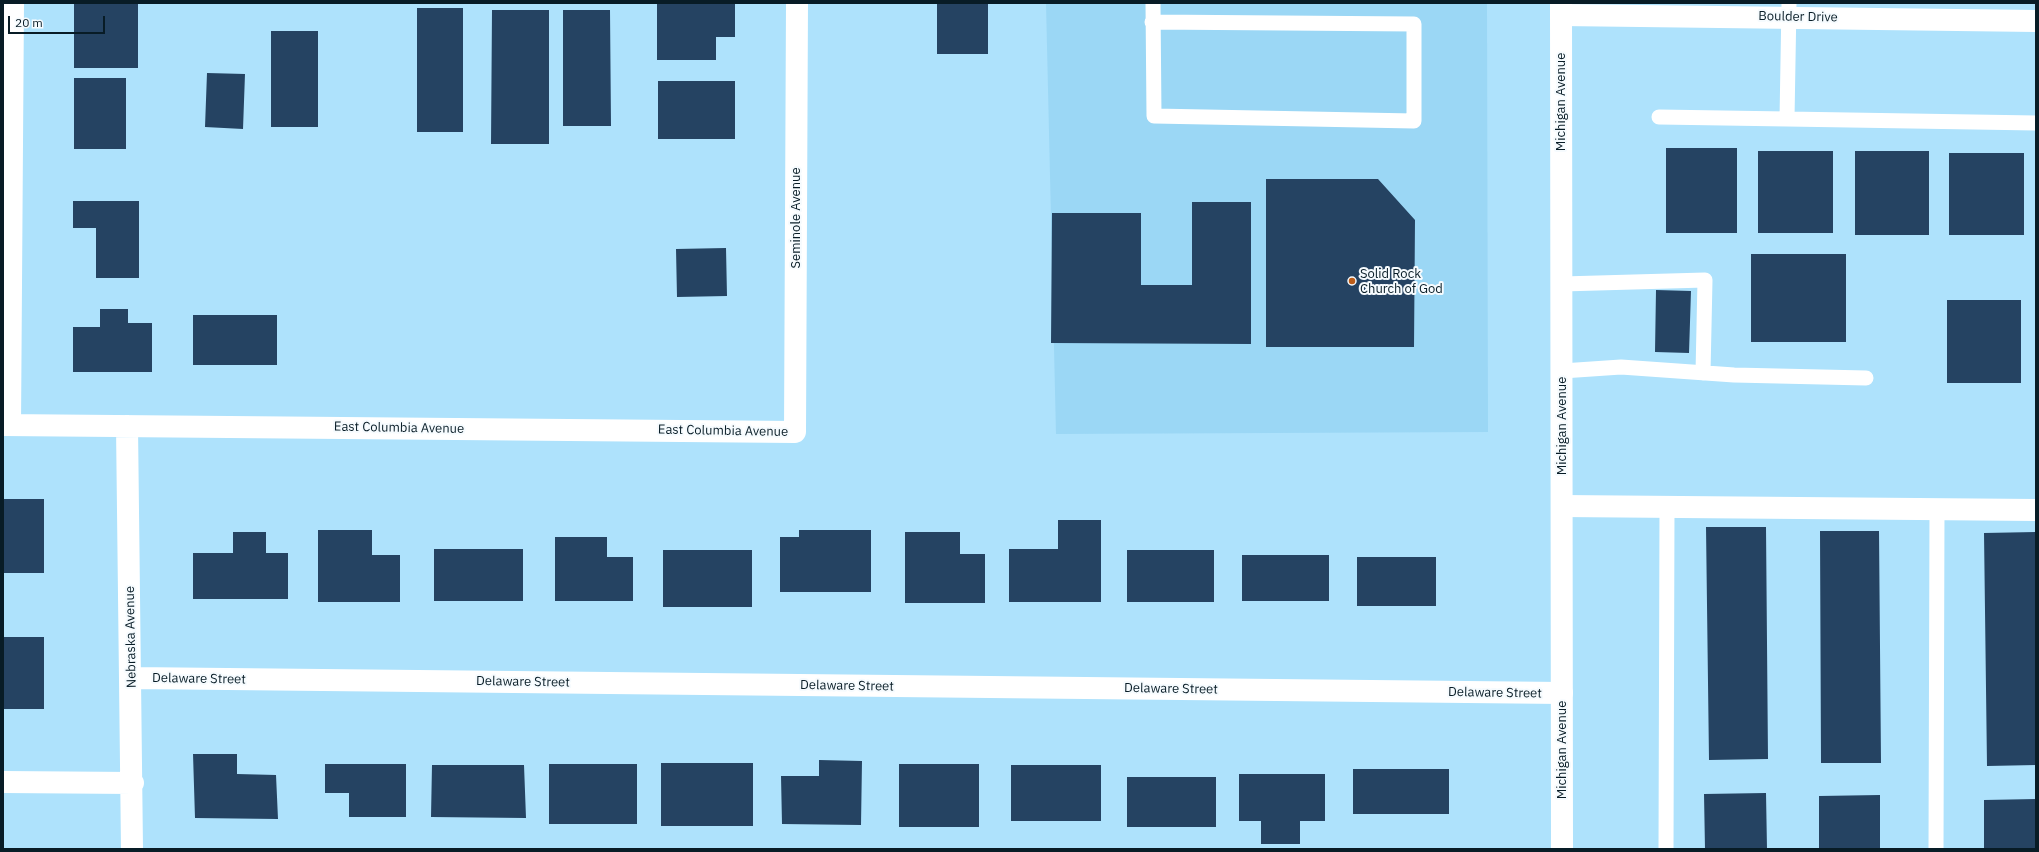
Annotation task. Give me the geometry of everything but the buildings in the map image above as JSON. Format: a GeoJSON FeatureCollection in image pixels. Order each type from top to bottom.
{"type":"FeatureCollection","features":[{"type":"Feature","properties":{"kind":"street"},"geometry":{"type":"LineString","coordinates":[[7,425],[13,3]]}},
{"type":"Feature","properties":{"kind":"street","name":"Seminole Avenue"},"geometry":{"type":"LineString","coordinates":[[795,432],[797,3]]}},
{"type":"Feature","properties":{"kind":"street","name":"Boulder Drive"},"geometry":{"type":"LineString","coordinates":[[1561,9],[1788,10],[2036,20]]}},
{"type":"Feature","properties":{"kind":"street","name":"Michigan Avenue"},"geometry":{"type":"LineString","coordinates":[[1561,9],[1562,849]]}},
{"type":"Feature","properties":{"kind":"street","name":"East Columbia Avenue"},"geometry":{"type":"LineString","coordinates":[[7,425],[795,432]]}},
{"type":"Feature","properties":{"kind":"street","name":"Nebraska Avenue"},"geometry":{"type":"LineString","coordinates":[[127,426],[132,678],[132,849]]}},
{"type":"Feature","properties":{"kind":"street"},"geometry":{"type":"LineString","coordinates":[[1562,506],[2036,510]]}},
{"type":"Feature","properties":{"kind":"street","name":"Delaware Street"},"geometry":{"type":"LineString","coordinates":[[132,678],[1562,693]]}},
{"type":"Feature","properties":{"kind":"street"},"geometry":{"type":"LineString","coordinates":[[3,782],[133,783]]}},
{"type":"Feature","properties":{"kind":"lane"},"geometry":{"type":"LineString","coordinates":[[1152,22],[1414,24],[1414,121],[1154,116],[1152,22],[1153,3]]}},
{"type":"Feature","properties":{"kind":"lane"},"geometry":{"type":"LineString","coordinates":[[1787,119],[1788,10]]}},
{"type":"Feature","properties":{"kind":"lane"},"geometry":{"type":"LineString","coordinates":[[1659,117],[2036,124]]}},
{"type":"Feature","properties":{"kind":"lane"},"geometry":{"type":"LineString","coordinates":[[1562,284],[1705,280],[1702,373]]}},
{"type":"Feature","properties":{"kind":"lane"},"geometry":{"type":"LineString","coordinates":[[1562,371],[1620,367],[1702,373],[1866,378]]}},
{"type":"Feature","properties":{"kind":"lane"},"geometry":{"type":"LineString","coordinates":[[1666,849],[1667,507]]}},
{"type":"Feature","properties":{"kind":"lane"},"geometry":{"type":"LineString","coordinates":[[1936,849],[1937,509]]}},
{"type":"Feature","properties":{"kind":"shaded area"},"geometry":{"type":"Polygon","coordinates":[[[1046,3],[1487,3],[1488,432],[1056,434],[1046,3]]]}},
{"type":"Feature","properties":{"kind":"place","name":"Solid Rock Church of God"},"geometry":{"type":"Point","coordinates":[1352,281]}}]}
